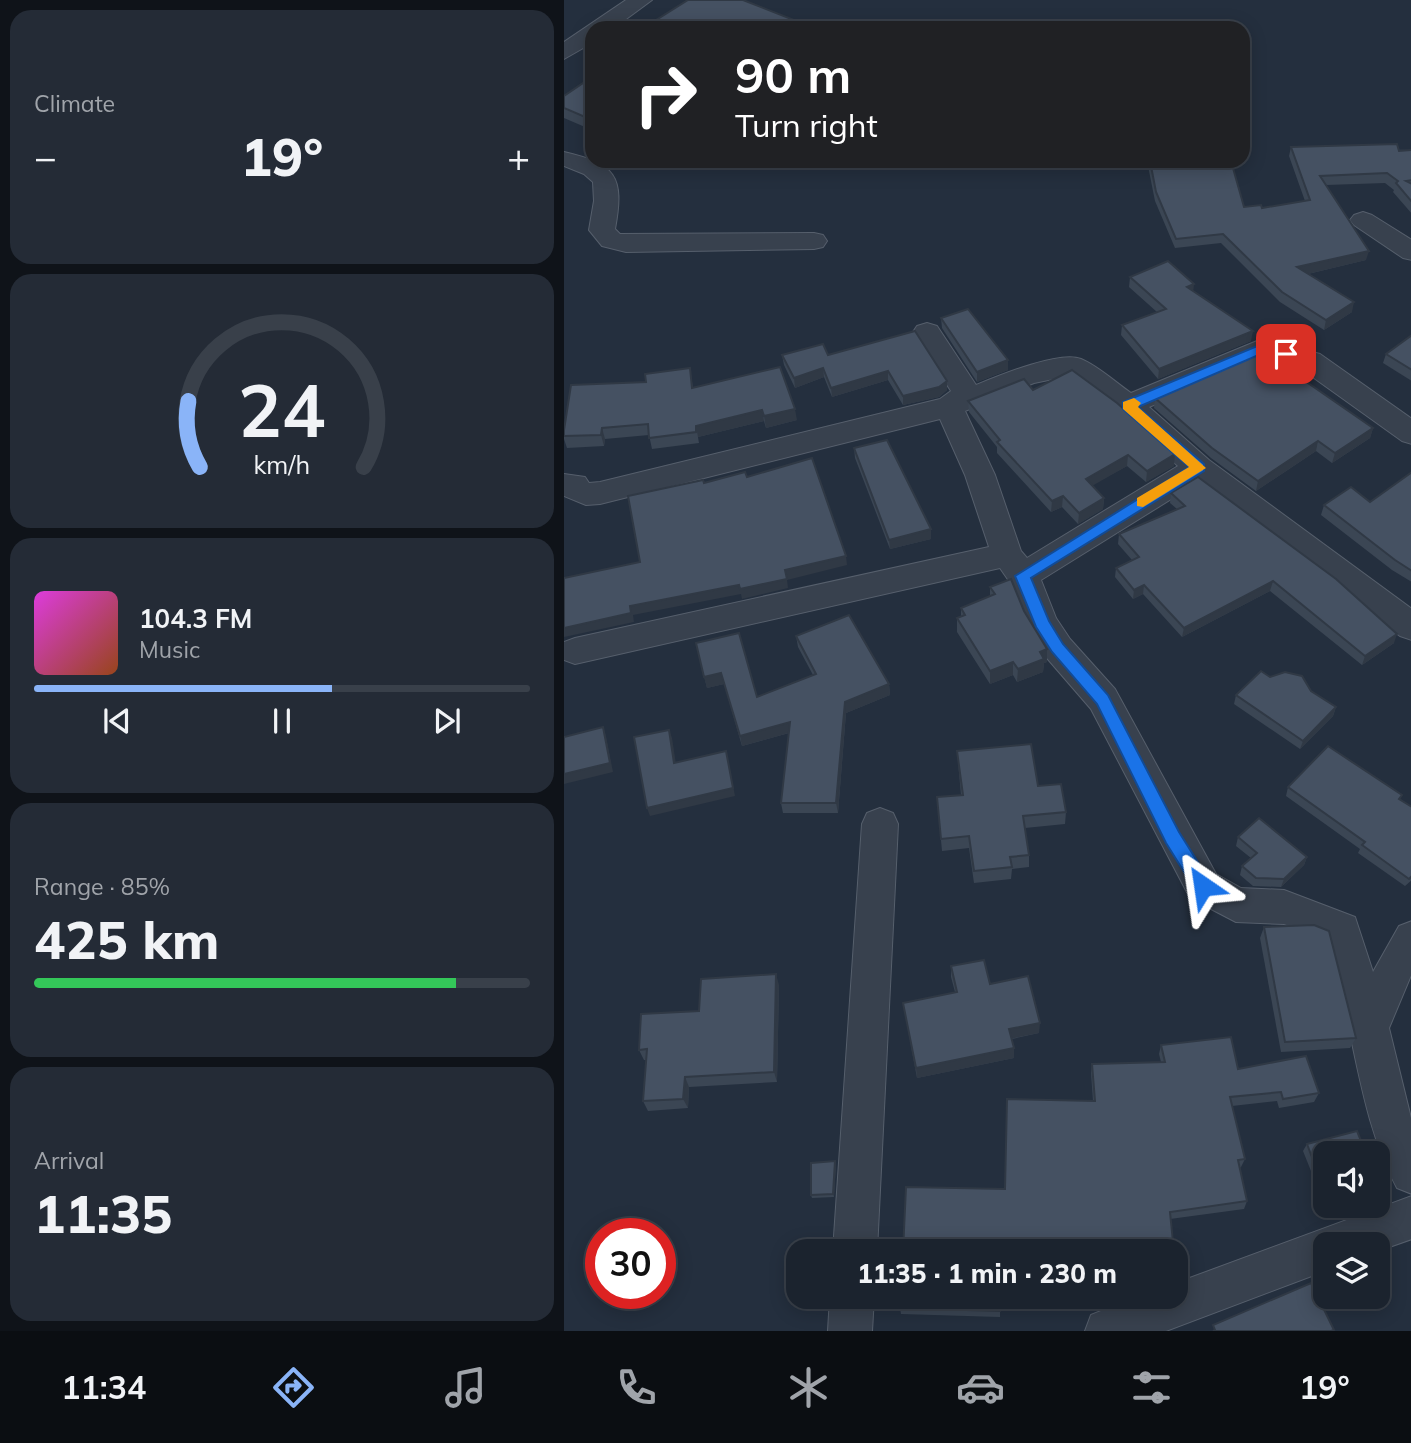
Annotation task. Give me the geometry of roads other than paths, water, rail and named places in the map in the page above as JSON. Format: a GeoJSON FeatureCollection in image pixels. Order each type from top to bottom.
{"type":"FeatureCollection","features":[{"type":"Feature","properties":{"kind":"street"},"geometry":{"type":"LineString","coordinates":[[610,21],[641,0]]}},
{"type":"Feature","properties":{"kind":"street"},"geometry":{"type":"LineString","coordinates":[[564,52],[585,38]]}},
{"type":"Feature","properties":{"kind":"street"},"geometry":{"type":"LineString","coordinates":[[564,159],[585,165]]}},
{"type":"Feature","properties":{"kind":"street"},"geometry":{"type":"LineString","coordinates":[[594,168],[604,175],[610,191],[602,230],[611,240],[626,244],[687,245],[814,241]]}},
{"type":"Feature","properties":{"kind":"street"},"geometry":{"type":"LineString","coordinates":[[1363,220],[1412,252]]}},
{"type":"Feature","properties":{"kind":"street"},"geometry":{"type":"LineString","coordinates":[[927,332],[967,393],[949,407]]}},
{"type":"Feature","properties":{"kind":"street"},"geometry":{"type":"LineString","coordinates":[[1128,405],[1262,348],[1310,361],[1412,434]]}},
{"type":"Feature","properties":{"kind":"street"},"geometry":{"type":"LineString","coordinates":[[564,485],[574,485],[586,495],[600,493],[949,407],[1028,375],[1068,366],[1081,370],[1128,405],[1199,468],[1412,627]]}},
{"type":"Feature","properties":{"kind":"street"},"geometry":{"type":"LineString","coordinates":[[949,407],[980,475],[1015,566],[1042,623],[1058,648],[1103,699],[1172,837],[1203,886],[1236,905],[1284,908],[1342,929],[1369,1028],[1381,1090],[1400,1151],[1412,1173]]}},
{"type":"Feature","properties":{"kind":"street"},"geometry":{"type":"LineString","coordinates":[[575,651],[1015,566],[1199,468]]}},
{"type":"Feature","properties":{"kind":"street"},"geometry":{"type":"LineString","coordinates":[[856,1239],[880,824]]}},
{"type":"Feature","properties":{"kind":"street"},"geometry":{"type":"LineString","coordinates":[[1369,1028],[1395,965],[1412,938]]}},
{"type":"Feature","properties":{"kind":"street"},"geometry":{"type":"LineString","coordinates":[[1371,1232],[1412,1217]]}},
{"type":"Feature","properties":{"kind":"street"},"geometry":{"type":"LineString","coordinates":[[1107,1331],[1313,1254]]}},
{"type":"Feature","properties":{"kind":"street"},"geometry":{"type":"LineString","coordinates":[[850,1331],[851,1309]]}}]}
